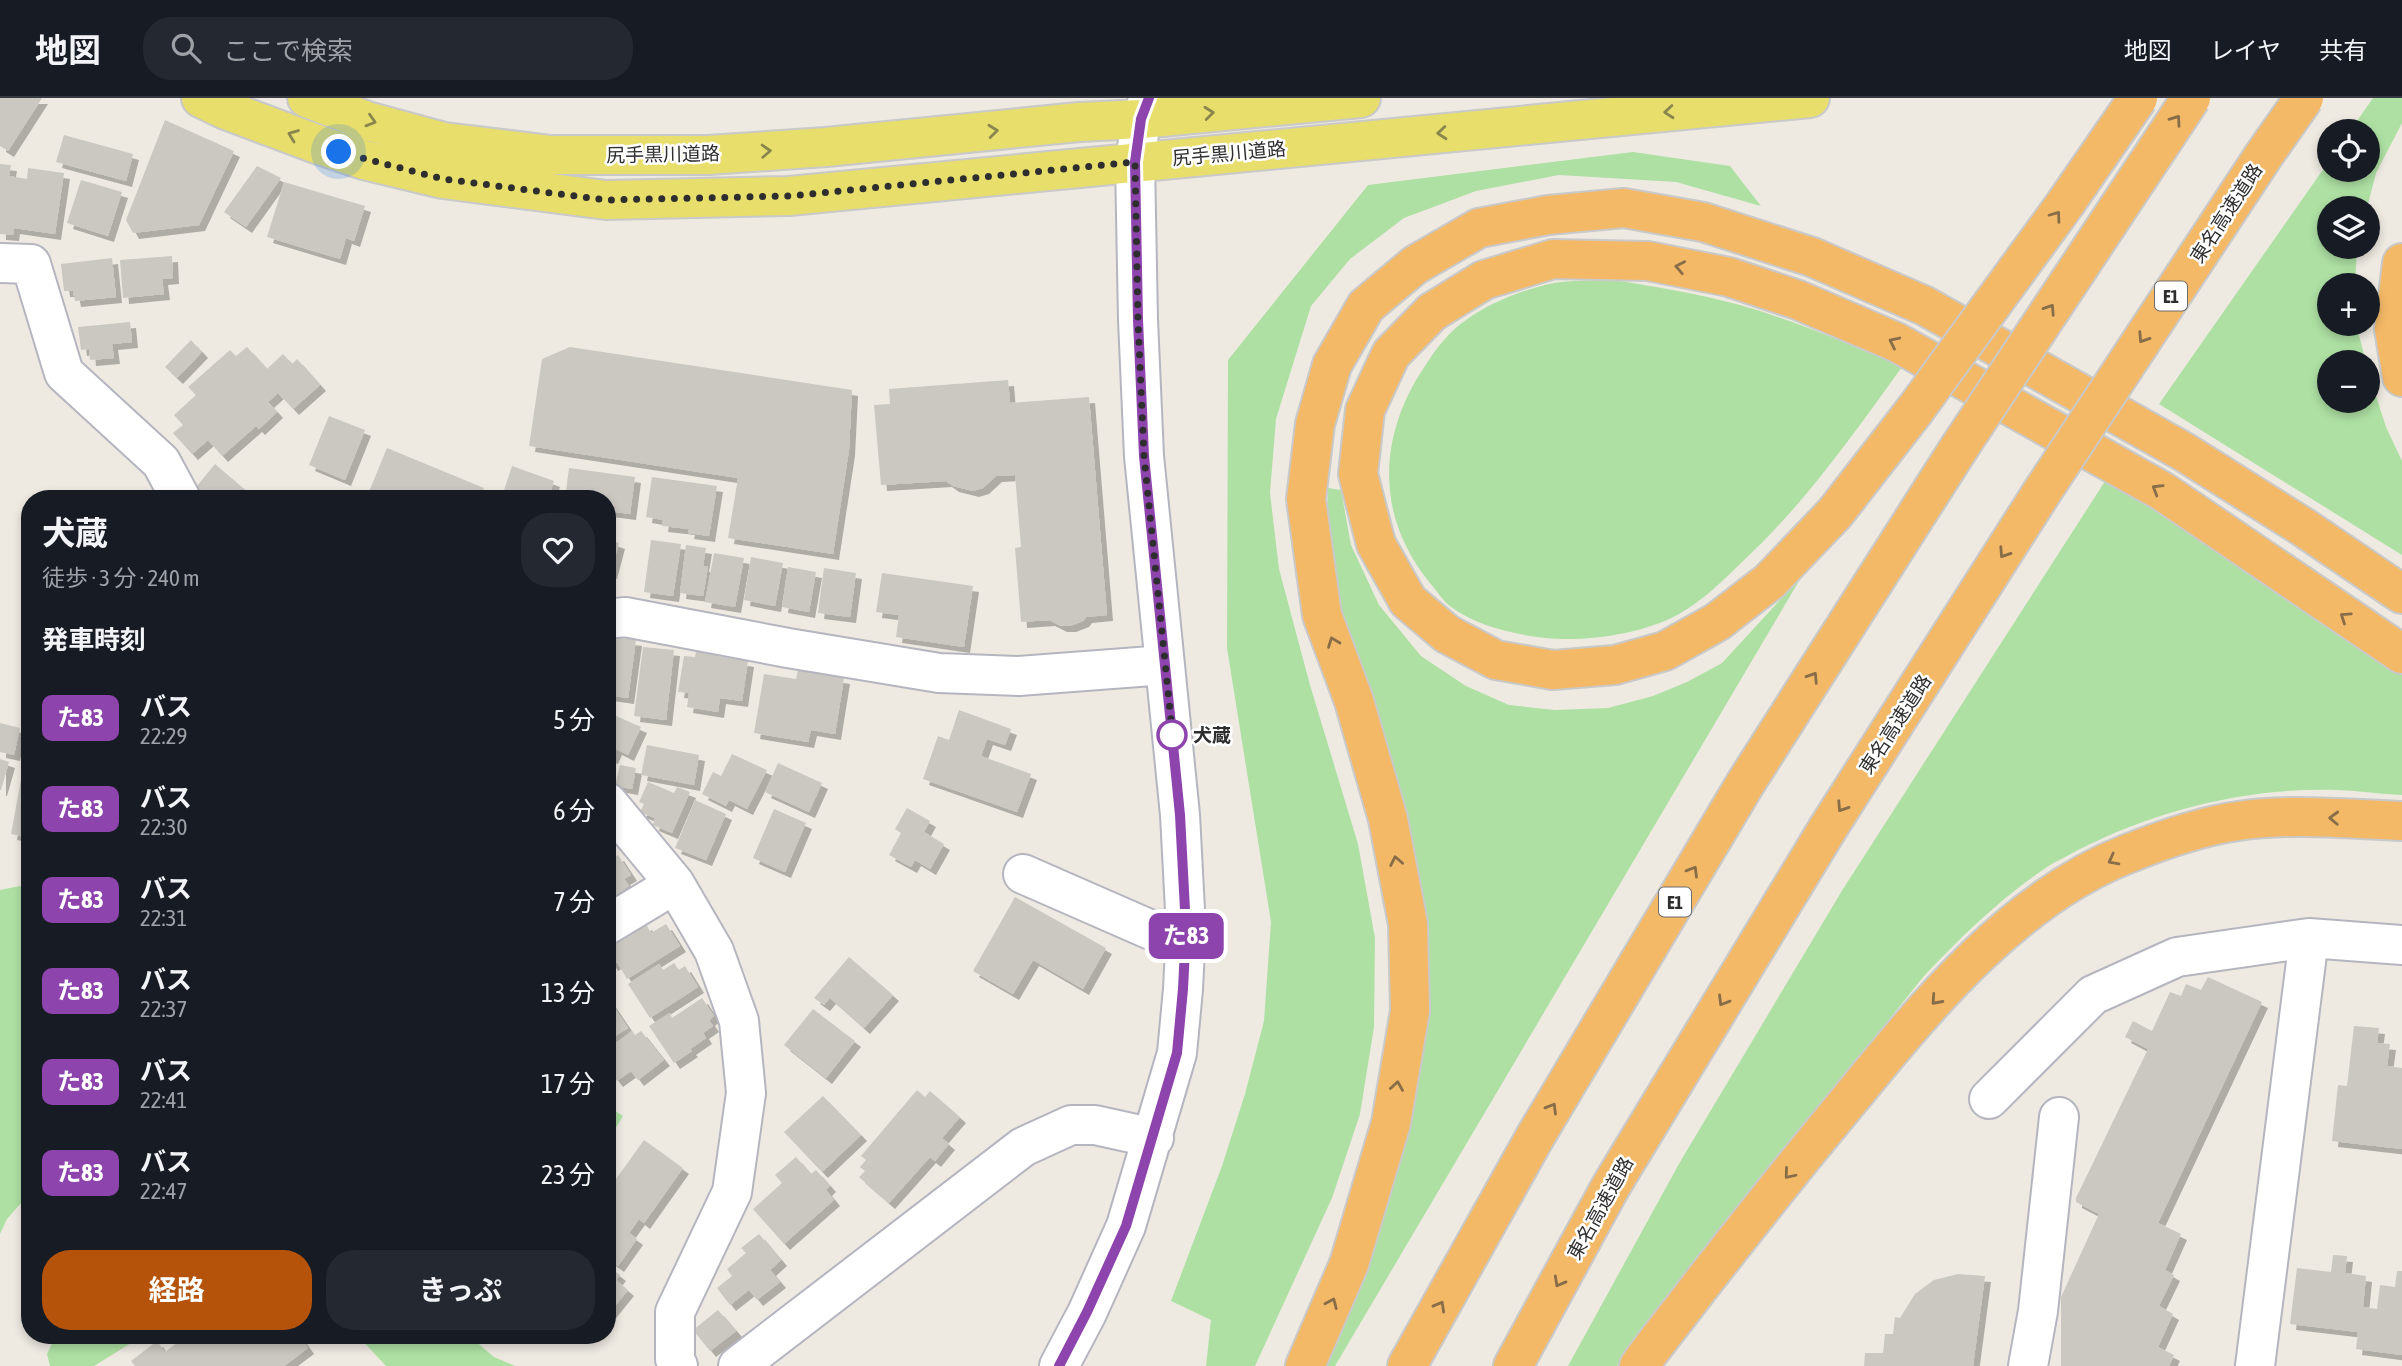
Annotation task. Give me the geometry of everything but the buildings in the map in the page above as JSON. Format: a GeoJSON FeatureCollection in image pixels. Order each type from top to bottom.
{"type":"FeatureCollection","features":[{"type":"Feature","properties":{"kind":"highway"},"geometry":{"type":"LineString","coordinates":[[2138,98],[2064,204],[1914,410],[1835,513],[1770,581],[1717,622],[1665,651],[1615,666],[1553,670],[1496,660],[1447,634],[1408,601],[1376,544],[1358,474],[1365,410],[1391,354],[1432,312],[1484,280],[1553,259],[1648,261],[1729,277],[1798,300],[1896,342],[2162,491],[2402,654]]}},
{"type":"Feature","properties":{"kind":"highway","name":"E1"},"geometry":{"type":"LineString","coordinates":[[1407,1366],[1535,1137],[1745,785],[1959,448],[2191,98]]}},
{"type":"Feature","properties":{"kind":"highway","name":"東名高速道路"},"geometry":{"type":"LineString","coordinates":[[1513,1366],[1611,1186],[1828,828],[2040,495],[2263,155],[2304,98]]}},
{"type":"Feature","properties":{"kind":"highway"},"geometry":{"type":"LineString","coordinates":[[1305,1366],[1349,1264],[1391,1123],[1410,1011],[1408,924],[1388,819],[1354,701],[1322,615],[1306,499],[1315,424],[1332,365],[1366,306],[1415,265],[1479,228],[1548,215],[1624,208],[1703,222],[1812,257],[1925,306],[2184,452],[2303,527],[2402,594]]}},
{"type":"Feature","properties":{"kind":"highway"},"geometry":{"type":"LineString","coordinates":[[2402,263],[2394,329],[2402,377]]}},
{"type":"Feature","properties":{"kind":"highway"},"geometry":{"type":"LineString","coordinates":[[1639,1366],[1770,1196],[1890,1052],[1962,972],[2009,927],[2056,890],[2124,854],[2182,834],[2238,821],[2305,817],[2402,821]]}},
{"type":"Feature","properties":{"kind":"main road","name":"尻手黒川道路"},"geometry":{"type":"LineString","coordinates":[[201,98],[314,143],[391,166],[443,179],[606,200],[789,196],[1810,98]]}},
{"type":"Feature","properties":{"kind":"main road","name":"尻手黒川道路"},"geometry":{"type":"LineString","coordinates":[[307,98],[367,121],[444,142],[551,155],[708,155],[826,148],[1079,122],[1145,109],[1361,98]]}},
{"type":"Feature","properties":{"kind":"street"},"geometry":{"type":"LineString","coordinates":[[1059,1366],[1126,1226],[1154,1138],[1177,1053],[1186,929],[1180,815],[1144,456],[1135,162],[1145,109]]}},
{"type":"Feature","properties":{"kind":"street"},"geometry":{"type":"LineString","coordinates":[[0,263],[31,264],[64,373],[161,462],[176,490]]}},
{"type":"Feature","properties":{"kind":"street"},"geometry":{"type":"LineString","coordinates":[[616,618],[625,617],[939,673],[1019,676],[1165,665]]}},
{"type":"Feature","properties":{"kind":"street"},"geometry":{"type":"LineString","coordinates":[[616,813],[675,884],[715,951],[740,1021],[746,1093],[732,1192],[675,1312],[675,1359],[678,1366]]}},
{"type":"Feature","properties":{"kind":"street"},"geometry":{"type":"LineString","coordinates":[[1023,874],[1151,930],[1186,929]]}},
{"type":"Feature","properties":{"kind":"street"},"geometry":{"type":"LineString","coordinates":[[616,920],[675,884]]}},
{"type":"Feature","properties":{"kind":"street"},"geometry":{"type":"LineString","coordinates":[[1989,1099],[2093,995],[2177,957],[2309,937],[2402,945]]}},
{"type":"Feature","properties":{"kind":"street"},"geometry":{"type":"LineString","coordinates":[[2255,1366],[2309,937]]}},
{"type":"Feature","properties":{"kind":"street"},"geometry":{"type":"LineString","coordinates":[[2028,1366],[2038,1311],[2059,1117]]}},
{"type":"Feature","properties":{"kind":"street"},"geometry":{"type":"LineString","coordinates":[[738,1366],[1023,1147],[1071,1125],[1095,1125],[1154,1138]]}},
{"type":"Feature","properties":{"kind":"green space"},"geometry":{"type":"Polygon","coordinates":[[[2373,98],[2402,98],[2402,123],[2380,165],[2380,119],[2358,119],[2373,98]]]}},
{"type":"Feature","properties":{"kind":"green space"},"geometry":{"type":"Polygon","coordinates":[[[1633,152],[1730,166],[1761,206],[1676,182],[1559,175],[1476,191],[1404,218],[1350,259],[1311,306],[1276,419],[1270,493],[1279,569],[1310,685],[1358,844],[1375,938],[1374,1027],[1360,1114],[1332,1198],[1255,1366],[1206,1366],[1211,1320],[1171,1301],[1222,1166],[1245,1094],[1264,1021],[1271,922],[1227,648],[1228,360],[1368,185],[1633,152]]]}},
{"type":"Feature","properties":{"kind":"green space"},"geometry":{"type":"Polygon","coordinates":[[[2317,178],[2317,182],[2374,182],[2370,196],[2317,196],[2317,259],[2356,259],[2356,273],[2317,273],[2317,336],[2359,336],[2363,350],[2317,350],[2317,413],[2380,413],[2380,408],[2402,461],[2402,555],[2159,404],[2317,178]]]}},
{"type":"Feature","properties":{"kind":"green space"},"geometry":{"type":"Polygon","coordinates":[[[1612,280],[1708,297],[1761,311],[1902,367],[1865,419],[1786,518],[1727,577],[1688,609],[1652,626],[1591,638],[1561,639],[1518,634],[1476,621],[1445,602],[1412,557],[1399,530],[1389,474],[1399,417],[1411,390],[1435,351],[1455,329],[1475,313],[1508,297],[1554,283],[1612,280]]]}},
{"type":"Feature","properties":{"kind":"green space"},"geometry":{"type":"Polygon","coordinates":[[[2109,475],[2402,667],[2402,795],[2305,790],[2272,792],[2206,803],[2141,822],[2047,867],[1982,918],[1924,976],[1674,1287],[1617,1366],[1568,1366],[1680,1162],[1843,889],[2109,475]]]}},
{"type":"Feature","properties":{"kind":"green space"},"geometry":{"type":"Polygon","coordinates":[[[1328,488],[1341,490],[1351,545],[1379,605],[1421,656],[1466,686],[1509,705],[1555,710],[1608,708],[1653,696],[1687,682],[1722,663],[1802,576],[1335,1366],[1319,1366],[1417,1059],[1326,550],[1328,488]]]}},
{"type":"Feature","properties":{"kind":"green space"},"geometry":{"type":"Polygon","coordinates":[[[21,887],[21,1203],[7,1219],[0,1234],[0,890],[21,887]]]}},
{"type":"Feature","properties":{"kind":"green space"},"geometry":{"type":"Polygon","coordinates":[[[616,1112],[623,1116],[616,1128],[616,1112]]]}},
{"type":"Feature","properties":{"kind":"green space"},"geometry":{"type":"Polygon","coordinates":[[[52,1344],[129,1344],[94,1366],[50,1366],[47,1354],[52,1344]]]}},
{"type":"Feature","properties":{"kind":"green space"},"geometry":{"type":"Polygon","coordinates":[[[365,1344],[479,1344],[494,1357],[515,1366],[386,1366],[365,1344]]]}},
{"type":"Feature","properties":{"kind":"bus line","name":"た83"},"geometry":{"type":"LineString","coordinates":[[1059,1366],[1126,1226],[1177,1053],[1183,989],[1186,929],[1180,815],[1144,456],[1138,320],[1135,162],[1141,119],[1149,98]]}},
{"type":"Feature","properties":{"kind":"place","name":"犬蔵"},"geometry":{"type":"Point","coordinates":[1172,735]}},
{"type":"Feature","properties":{"kind":"route"},"geometry":{"type":"LineString","coordinates":[[339,152],[443,179],[606,200],[789,196],[1135,162],[1144,456],[1173,740],[1172,735]]}}]}
